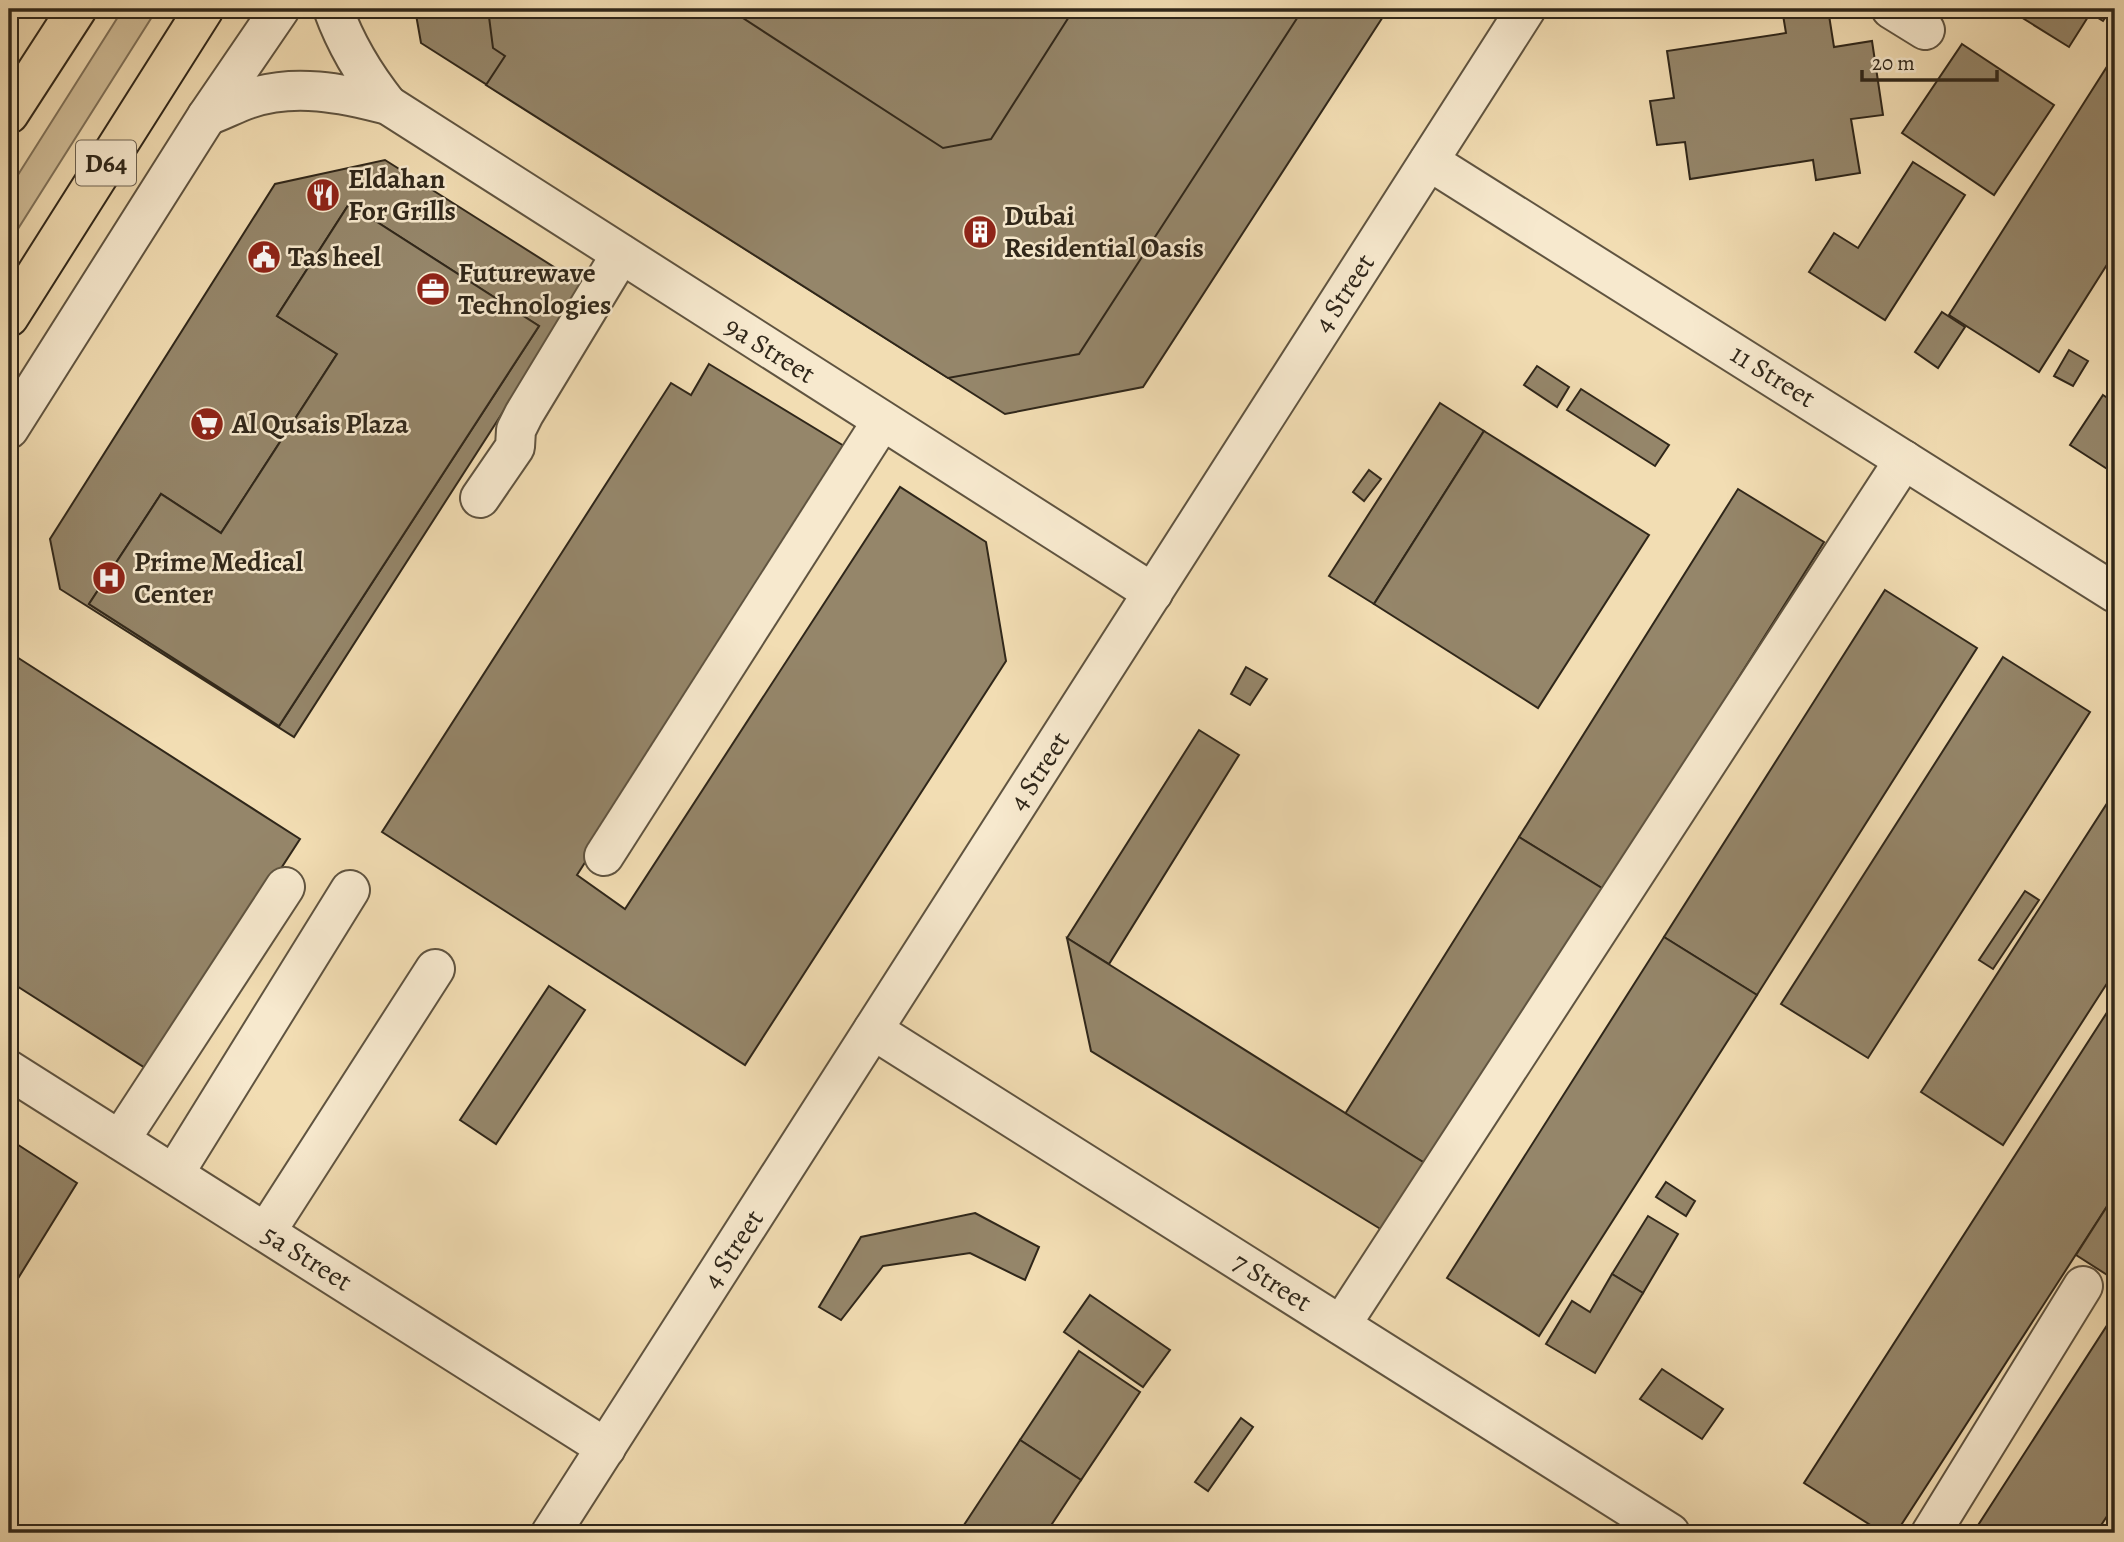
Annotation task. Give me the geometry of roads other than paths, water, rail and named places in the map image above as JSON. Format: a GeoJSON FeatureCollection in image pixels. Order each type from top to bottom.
{"type":"FeatureCollection","features":[{"type":"Feature","properties":{"kind":"main road"},"geometry":{"type":"LineString","coordinates":[[9,114],[77,9]]}},
{"type":"Feature","properties":{"kind":"main road","name":"D64"},"geometry":{"type":"LineString","coordinates":[[9,317],[204,9]]}},
{"type":"Feature","properties":{"kind":"street"},"geometry":{"type":"LineString","coordinates":[[9,429],[207,116],[280,9]]}},
{"type":"Feature","properties":{"kind":"street","name":"9a Street"},"geometry":{"type":"LineString","coordinates":[[333,9],[355,57],[388,105]]}},
{"type":"Feature","properties":{"kind":"street","name":"4 Street"},"geometry":{"type":"LineString","coordinates":[[551,1533],[1526,9]]}},
{"type":"Feature","properties":{"kind":"street"},"geometry":{"type":"LineString","coordinates":[[1891,9],[1926,30]]}},
{"type":"Feature","properties":{"kind":"street","name":"9a Street"},"geometry":{"type":"LineString","coordinates":[[207,116],[250,98],[296,91],[343,93],[388,105],[1153,593]]}},
{"type":"Feature","properties":{"kind":"street","name":"11 Street"},"geometry":{"type":"LineString","coordinates":[[1429,161],[2115,593]]}},
{"type":"Feature","properties":{"kind":"street"},"geometry":{"type":"LineString","coordinates":[[480,498],[515,447],[516,430],[524,414],[632,261]]}},
{"type":"Feature","properties":{"kind":"street"},"geometry":{"type":"LineString","coordinates":[[604,856],[882,421]]}},
{"type":"Feature","properties":{"kind":"street"},"geometry":{"type":"LineString","coordinates":[[1340,1325],[1904,460]]}},
{"type":"Feature","properties":{"kind":"street"},"geometry":{"type":"LineString","coordinates":[[120,1140],[285,887]]}},
{"type":"Feature","properties":{"kind":"street"},"geometry":{"type":"LineString","coordinates":[[174,1174],[350,890]]}},
{"type":"Feature","properties":{"kind":"street"},"geometry":{"type":"LineString","coordinates":[[266,1232],[435,968]]}},
{"type":"Feature","properties":{"kind":"street","name":"7 Street"},"geometry":{"type":"LineString","coordinates":[[873,1030],[1670,1533]]}},
{"type":"Feature","properties":{"kind":"street","name":"5a Street"},"geometry":{"type":"LineString","coordinates":[[9,1070],[606,1448]]}},
{"type":"Feature","properties":{"kind":"street"},"geometry":{"type":"LineString","coordinates":[[1931,1533],[2083,1286]]}},
{"type":"Feature","properties":{"kind":"place","name":"Eldahan For Grills"},"geometry":{"type":"Point","coordinates":[323,195]}},
{"type":"Feature","properties":{"kind":"place","name":"Dubai Residential Oasis"},"geometry":{"type":"Point","coordinates":[980,232]}},
{"type":"Feature","properties":{"kind":"place","name":"Tas heel"},"geometry":{"type":"Point","coordinates":[264,257]}},
{"type":"Feature","properties":{"kind":"place","name":"Futurewave Technologies"},"geometry":{"type":"Point","coordinates":[433,289]}},
{"type":"Feature","properties":{"kind":"place","name":"Al Qusais Plaza"},"geometry":{"type":"Point","coordinates":[207,424]}},
{"type":"Feature","properties":{"kind":"place","name":"Prime Medical Center"},"geometry":{"type":"Point","coordinates":[109,578]}}]}
